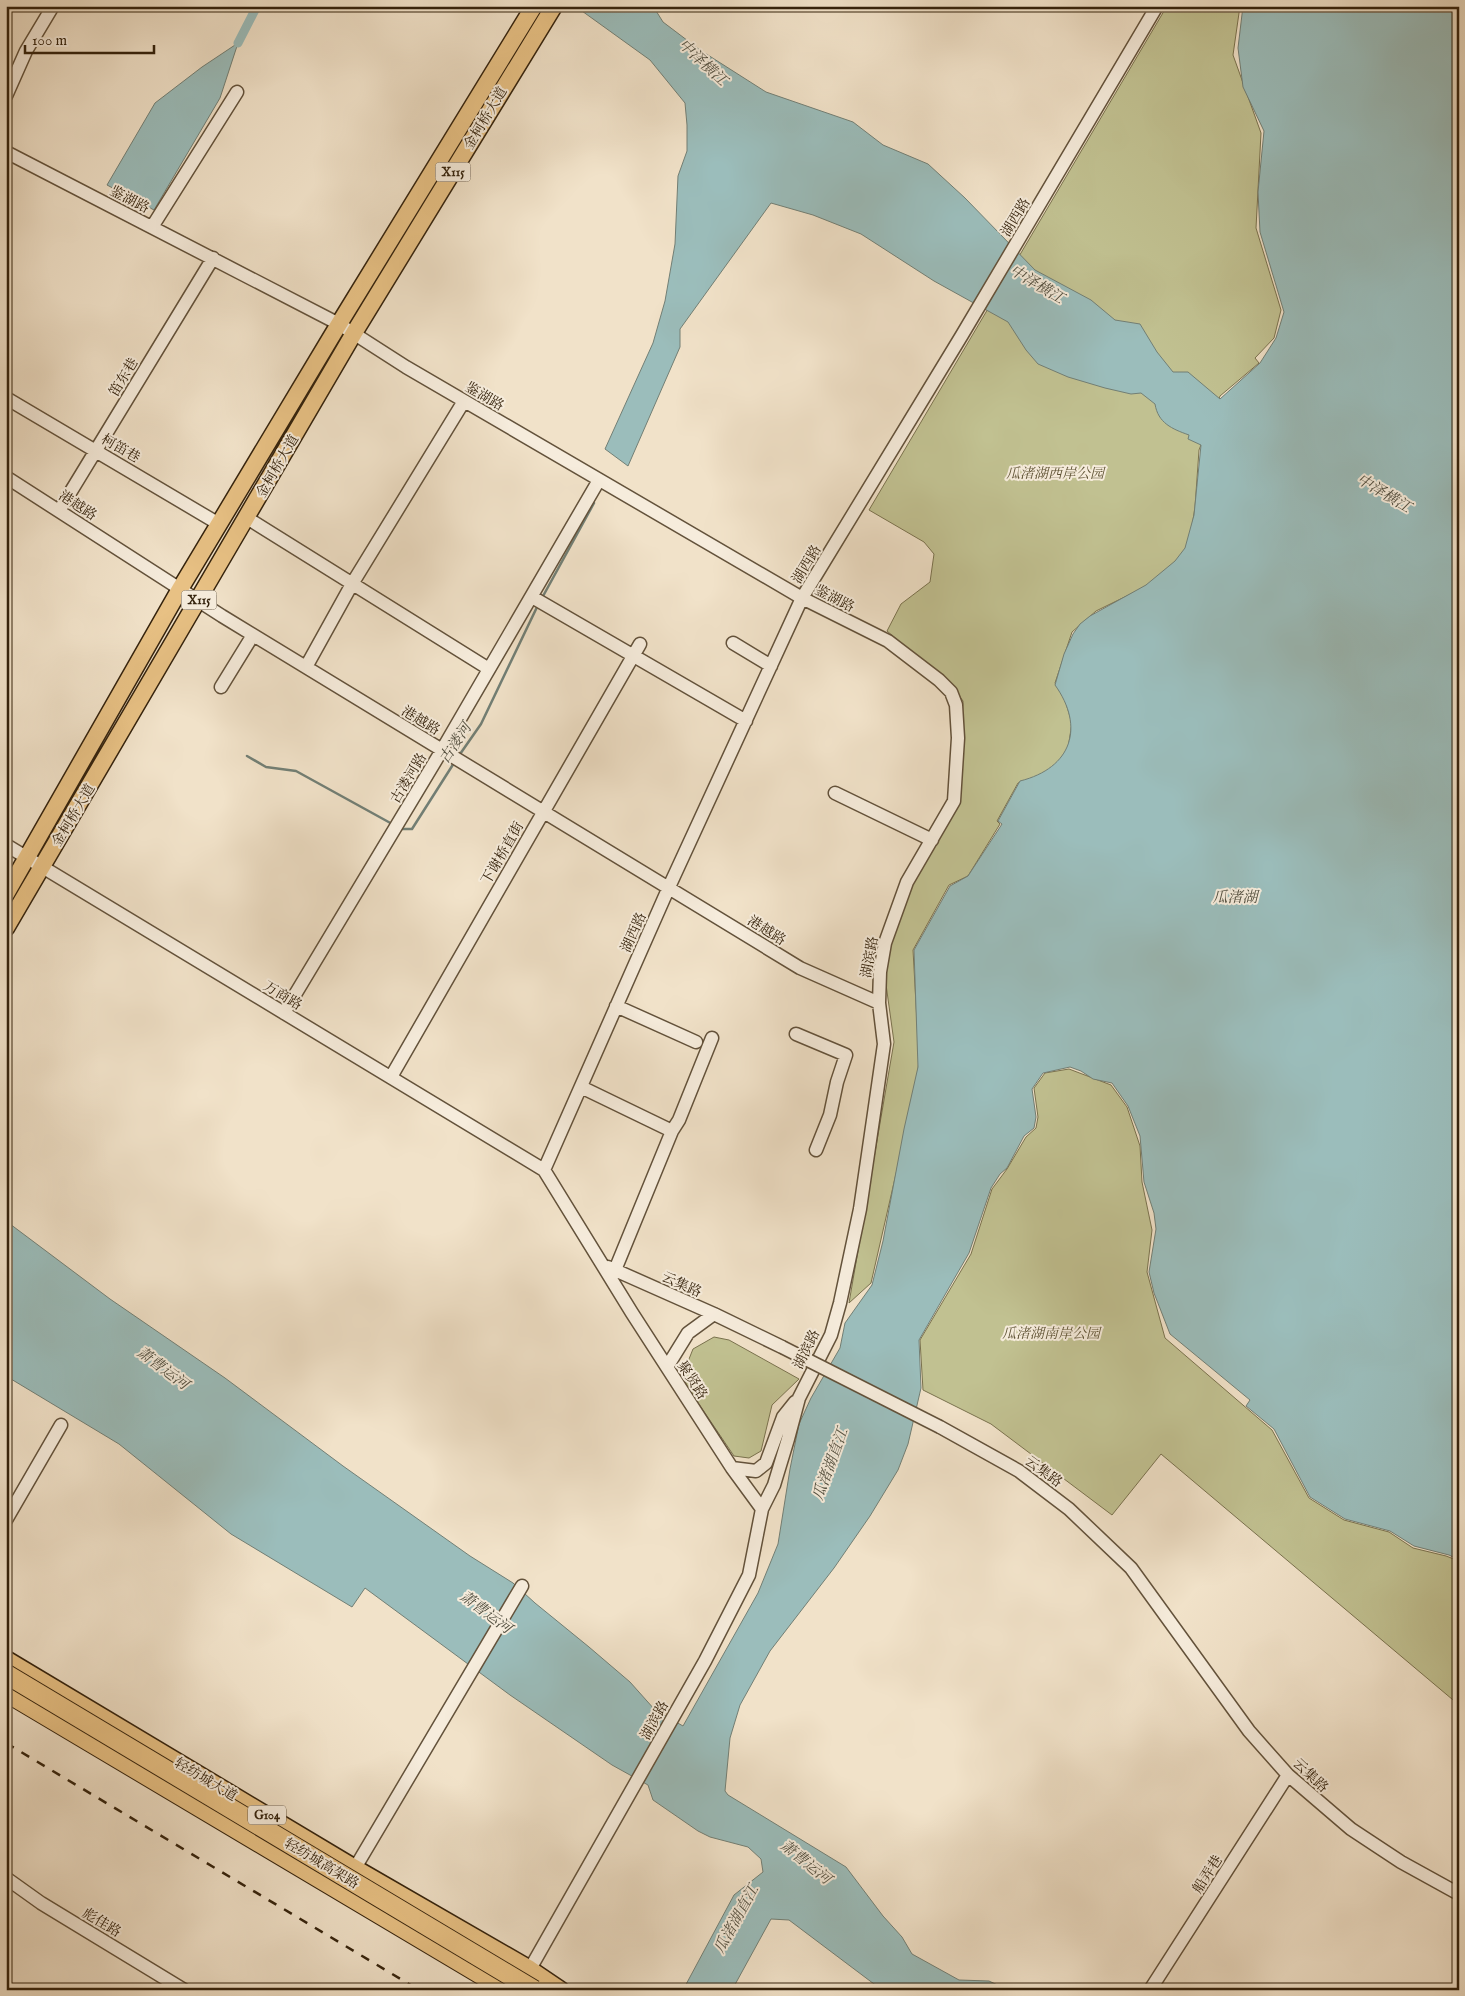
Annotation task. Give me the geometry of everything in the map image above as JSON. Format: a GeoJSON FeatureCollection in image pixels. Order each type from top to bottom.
{"type":"FeatureCollection","features":[{"type":"Feature","properties":{"kind":"highway","name":"轻纺城高架路"},"geometry":{"type":"LineString","coordinates":[[6,1674],[534,1990]]}},
{"type":"Feature","properties":{"kind":"highway","name":"轻纺城高架路"},"geometry":{"type":"LineString","coordinates":[[6,1692],[507,1990]]}},
{"type":"Feature","properties":{"kind":"main road","name":"金柯桥大道"},"geometry":{"type":"LineString","coordinates":[[6,894],[180,589],[339,324],[534,6]]}},
{"type":"Feature","properties":{"kind":"main road","name":"金柯桥大道"},"geometry":{"type":"LineString","coordinates":[[6,928],[199,601],[354,333],[553,9]]}},
{"type":"Feature","properties":{"kind":"main road","name":"轻纺城大道"},"geometry":{"type":"LineString","coordinates":[[6,1659],[355,1868],[530,1969],[561,1990]]}},
{"type":"Feature","properties":{"kind":"main road","name":"G104"},"geometry":{"type":"LineString","coordinates":[[6,1702],[385,1924],[490,1990]]}},
{"type":"Feature","properties":{"kind":"street"},"geometry":{"type":"LineString","coordinates":[[6,96],[26,51],[53,6]]}},
{"type":"Feature","properties":{"kind":"street","name":"湖西路"},"geometry":{"type":"LineString","coordinates":[[544,1170],[669,887],[802,598],[962,335],[1157,6]]}},
{"type":"Feature","properties":{"kind":"street"},"geometry":{"type":"LineString","coordinates":[[152,227],[236,92]]}},
{"type":"Feature","properties":{"kind":"street","name":"鉴湖路"},"geometry":{"type":"LineString","coordinates":[[6,152],[339,324],[406,367],[802,598],[888,641],[940,680]]}},
{"type":"Feature","properties":{"kind":"street","name":"笛东巷"},"geometry":{"type":"LineString","coordinates":[[59,511],[213,258]]}},
{"type":"Feature","properties":{"kind":"street","name":"柯笛巷"},"geometry":{"type":"LineString","coordinates":[[6,398],[219,524]]}},
{"type":"Feature","properties":{"kind":"street"},"geometry":{"type":"LineString","coordinates":[[306,667],[352,584],[464,401]]}},
{"type":"Feature","properties":{"kind":"street","name":"港越路"},"geometry":{"type":"LineString","coordinates":[[6,477],[199,601],[800,968],[879,1004]]}},
{"type":"Feature","properties":{"kind":"street","name":"古溇河路"},"geometry":{"type":"LineString","coordinates":[[284,1013],[489,669],[537,600],[600,480]]}},
{"type":"Feature","properties":{"kind":"street"},"geometry":{"type":"LineString","coordinates":[[247,518],[489,669]]}},
{"type":"Feature","properties":{"kind":"street"},"geometry":{"type":"LineString","coordinates":[[537,600],[746,721]]}},
{"type":"Feature","properties":{"kind":"street"},"geometry":{"type":"LineString","coordinates":[[221,687],[254,635]]}},
{"type":"Feature","properties":{"kind":"street"},"geometry":{"type":"LineString","coordinates":[[733,643],[771,666]]}},
{"type":"Feature","properties":{"kind":"street","name":"下谢桥直街"},"geometry":{"type":"LineString","coordinates":[[391,1077],[640,644]]}},
{"type":"Feature","properties":{"kind":"street","name":"湖滨路"},"geometry":{"type":"LineString","coordinates":[[519,1990],[705,1661],[749,1575],[762,1509],[777,1476],[799,1398],[831,1335],[840,1303],[860,1209],[884,1044],[879,1004],[880,972],[885,943],[907,882],[954,801],[958,738],[956,705],[951,692],[940,680]]}},
{"type":"Feature","properties":{"kind":"street"},"geometry":{"type":"LineString","coordinates":[[835,793],[932,840]]}},
{"type":"Feature","properties":{"kind":"street","name":"万商路"},"geometry":{"type":"LineString","coordinates":[[6,845],[544,1170]]}},
{"type":"Feature","properties":{"kind":"street"},"geometry":{"type":"LineString","coordinates":[[616,1006],[696,1042]]}},
{"type":"Feature","properties":{"kind":"street"},"geometry":{"type":"LineString","coordinates":[[796,1034],[846,1055],[837,1082],[830,1115],[816,1150]]}},
{"type":"Feature","properties":{"kind":"street"},"geometry":{"type":"LineString","coordinates":[[615,1270],[712,1038]]}},
{"type":"Feature","properties":{"kind":"street"},"geometry":{"type":"LineString","coordinates":[[580,1087],[672,1131]]}},
{"type":"Feature","properties":{"kind":"street"},"geometry":{"type":"LineString","coordinates":[[544,1170],[601,1264]]}},
{"type":"Feature","properties":{"kind":"street","name":"云集路"},"geometry":{"type":"LineString","coordinates":[[601,1264],[714,1314],[782,1347],[940,1427],[1019,1470],[1069,1509],[1131,1568],[1249,1731],[1288,1775],[1350,1830],[1401,1862],[1459,1894]]}},
{"type":"Feature","properties":{"kind":"street","name":"聚贤路"},"geometry":{"type":"LineString","coordinates":[[601,1264],[732,1468],[762,1509]]}},
{"type":"Feature","properties":{"kind":"street"},"geometry":{"type":"LineString","coordinates":[[667,1368],[688,1333],[714,1314]]}},
{"type":"Feature","properties":{"kind":"street"},"geometry":{"type":"LineString","coordinates":[[732,1468],[756,1471],[766,1464],[783,1416],[799,1398]]}},
{"type":"Feature","properties":{"kind":"street"},"geometry":{"type":"LineString","coordinates":[[6,1520],[61,1425]]}},
{"type":"Feature","properties":{"kind":"street"},"geometry":{"type":"LineString","coordinates":[[355,1868],[522,1586]]}},
{"type":"Feature","properties":{"kind":"street","name":"船弄巷"},"geometry":{"type":"LineString","coordinates":[[1150,1990],[1288,1775]]}},
{"type":"Feature","properties":{"kind":"street","name":"彪佳路"},"geometry":{"type":"LineString","coordinates":[[6,1878],[41,1903],[184,1990]]}},
{"type":"Feature","properties":{"kind":"green space","name":"瓜渚湖西岸公园"},"geometry":{"type":"Polygon","coordinates":[[[1167,6],[1240,6],[1233,55],[1261,133],[1256,228],[1281,310],[1274,338],[1255,358],[1259,363],[1220,396],[1199,450],[1195,507],[1188,553],[1147,586],[1096,611],[1072,632],[1055,683],[1064,697],[1072,723],[1067,754],[1046,774],[1018,783],[997,821],[1000,824],[968,876],[949,885],[913,950],[919,1058],[917,1082],[871,1283],[849,1303],[894,1042],[884,970],[891,933],[911,884],[958,802],[963,701],[953,687],[887,631],[901,604],[930,582],[934,554],[924,542],[869,510],[1167,6]]]}},
{"type":"Feature","properties":{"kind":"green space","name":"瓜渚湖南岸公园"},"geometry":{"type":"Polygon","coordinates":[[[1069,1069],[1111,1085],[1127,1107],[1140,1146],[1142,1182],[1152,1230],[1147,1272],[1165,1338],[1272,1430],[1309,1498],[1344,1520],[1389,1532],[1413,1548],[1459,1561],[1459,1598],[1454,1613],[1454,1622],[1459,1629],[1459,1705],[1161,1454],[1112,1515],[991,1424],[923,1390],[920,1340],[971,1254],[992,1189],[1007,1169],[1026,1137],[1036,1128],[1038,1117],[1034,1088],[1045,1073],[1069,1069]]]}},
{"type":"Feature","properties":{"kind":"green space"},"geometry":{"type":"Polygon","coordinates":[[[714,1337],[729,1340],[799,1379],[772,1405],[761,1451],[749,1458],[734,1456],[686,1385],[685,1369],[693,1349],[714,1337]]]}},
{"type":"Feature","properties":{"kind":"water","name":"瓜渚湖"},"geometry":{"type":"Polygon","coordinates":[[[575,6],[653,6],[663,22],[700,50],[766,92],[853,122],[883,145],[928,164],[965,198],[1035,270],[1091,300],[1115,320],[1140,324],[1157,352],[1173,372],[1188,372],[1220,399],[1260,363],[1276,338],[1284,312],[1260,232],[1258,192],[1264,131],[1243,87],[1238,48],[1243,6],[1459,6],[1459,1560],[1449,1555],[1414,1546],[1390,1531],[1345,1519],[1310,1497],[1274,1429],[1246,1406],[1250,1400],[1170,1334],[1154,1293],[1149,1272],[1156,1229],[1154,1213],[1144,1182],[1140,1136],[1128,1106],[1112,1083],[1093,1079],[1081,1071],[1070,1067],[1043,1073],[1032,1089],[1036,1117],[1034,1128],[1024,1136],[1007,1168],[1000,1174],[991,1188],[969,1253],[919,1340],[921,1388],[908,1444],[898,1470],[870,1516],[834,1568],[770,1651],[740,1705],[730,1738],[725,1791],[728,1795],[846,1867],[883,1916],[902,1937],[912,1954],[959,1980],[989,1981],[1008,1990],[882,1990],[789,1920],[771,1919],[732,1990],[683,1990],[734,1895],[763,1872],[761,1859],[748,1847],[710,1837],[698,1831],[653,1800],[648,1785],[612,1765],[510,1695],[365,1588],[352,1607],[231,1534],[119,1444],[6,1376],[6,1221],[110,1299],[225,1378],[343,1466],[470,1556],[513,1583],[630,1682],[655,1710],[683,1726],[758,1593],[778,1544],[799,1424],[811,1398],[840,1348],[845,1323],[872,1285],[883,1241],[918,1067],[914,950],[950,886],[968,876],[1002,824],[998,821],[1020,781],[1038,775],[1052,766],[1062,756],[1068,744],[1071,730],[1070,716],[1055,685],[1064,654],[1073,634],[1080,624],[1090,616],[1146,585],[1175,561],[1185,548],[1194,515],[1201,445],[1188,439],[1189,435],[1163,421],[1155,404],[1141,393],[1131,394],[1105,388],[1068,377],[1038,364],[1026,350],[1008,322],[934,281],[861,234],[813,215],[771,203],[680,329],[680,347],[628,466],[605,449],[653,343],[665,301],[675,244],[678,176],[687,151],[685,103],[650,60],[575,6]]]}},
{"type":"Feature","properties":{"kind":"water"},"geometry":{"type":"Polygon","coordinates":[[[238,43],[220,98],[154,210],[107,185],[155,103],[202,67],[238,43]]]}},
{"type":"Feature","properties":{"kind":"waterway"},"geometry":{"type":"LineString","coordinates":[[238,43],[257,6]]}},
{"type":"Feature","properties":{"kind":"waterway","name":"古溇河"},"geometry":{"type":"LineString","coordinates":[[542,598],[594,503]]}},
{"type":"Feature","properties":{"kind":"waterway","name":"古溇河"},"geometry":{"type":"LineString","coordinates":[[458,757],[481,724],[538,605]]}},
{"type":"Feature","properties":{"kind":"waterway","name":"古溇河"},"geometry":{"type":"LineString","coordinates":[[247,756],[266,767],[296,771],[394,825]]}},
{"type":"Feature","properties":{"kind":"waterway","name":"古溇河"},"geometry":{"type":"LineString","coordinates":[[401,829],[412,829],[454,763]]}},
{"type":"Feature","properties":{"kind":"railway"},"geometry":{"type":"LineString","coordinates":[[6,1743],[419,1990]]}},
{"type":"Feature","properties":{"kind":"water label","name":"中泽横江"},"geometry":{"type":"Point","coordinates":[703,62]}},
{"type":"Feature","properties":{"kind":"water label","name":"中泽横江"},"geometry":{"type":"Point","coordinates":[1037,284]}},
{"type":"Feature","properties":{"kind":"water label","name":"中泽横江"},"geometry":{"type":"Point","coordinates":[1384,493]}},
{"type":"Feature","properties":{"kind":"water label","name":"萧曹运河"},"geometry":{"type":"Point","coordinates":[163,1368]}},
{"type":"Feature","properties":{"kind":"water label","name":"瓜渚湖直江"},"geometry":{"type":"Point","coordinates":[830,1464]}},
{"type":"Feature","properties":{"kind":"water label","name":"萧曹运河"},"geometry":{"type":"Point","coordinates":[486,1612]}},
{"type":"Feature","properties":{"kind":"water label","name":"萧曹运河"},"geometry":{"type":"Point","coordinates":[806,1862]}},
{"type":"Feature","properties":{"kind":"water label","name":"瓜渚湖直江"},"geometry":{"type":"Point","coordinates":[736,1919]}}]}
